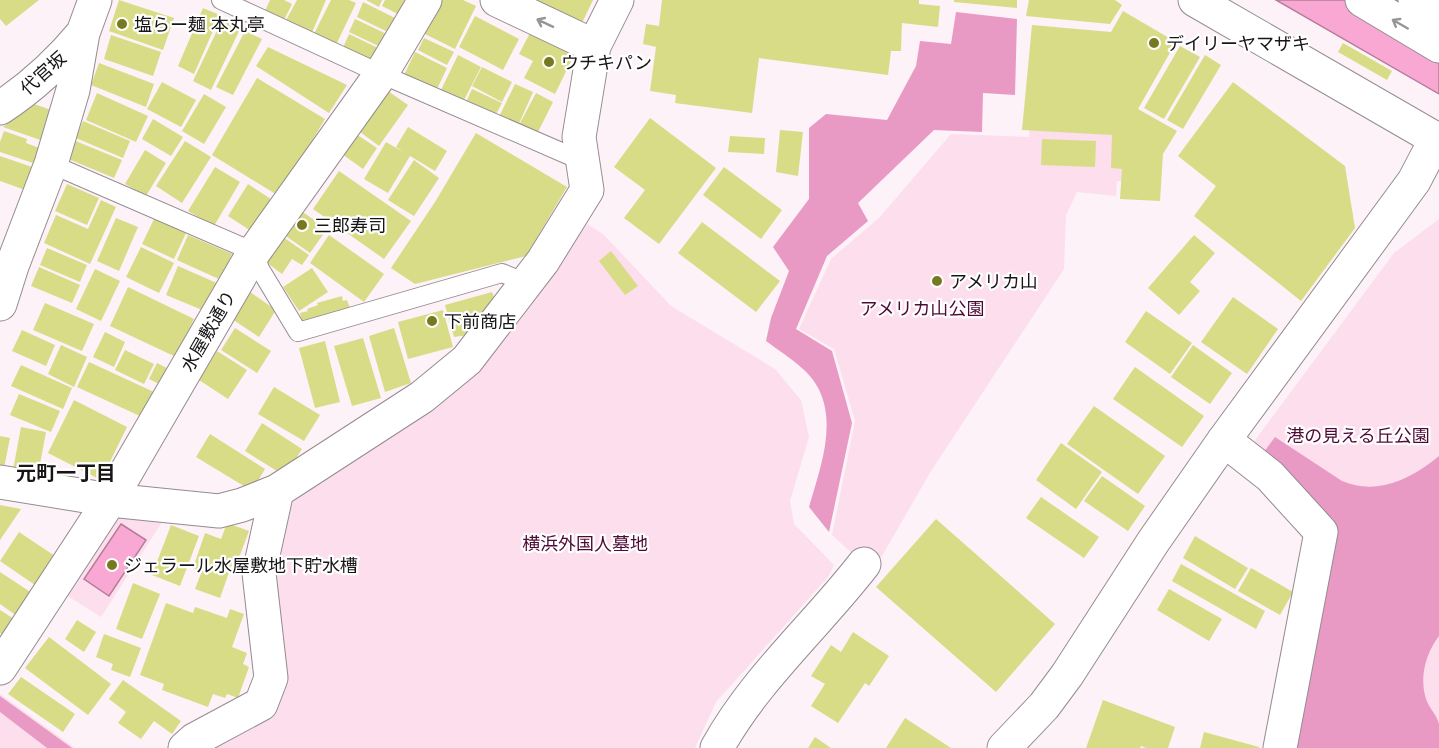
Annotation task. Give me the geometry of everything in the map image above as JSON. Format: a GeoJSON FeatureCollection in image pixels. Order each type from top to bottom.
{"type":"FeatureCollection","features":[{"type":"Feature","properties":{"kind":"main road"},"geometry":{"type":"LineString","coordinates":[[0,304],[51,164],[73,90],[83,33],[95,0]]}},
{"type":"Feature","properties":{"kind":"main road","name":"水屋敷通り"},"geometry":{"type":"LineString","coordinates":[[0,668],[110,500],[254,252],[381,74],[425,0]]}},
{"type":"Feature","properties":{"kind":"main road"},"geometry":{"type":"LineString","coordinates":[[497,0],[594,46]]}},
{"type":"Feature","properties":{"kind":"main road"},"geometry":{"type":"LineString","coordinates":[[0,482],[110,500],[219,512],[278,491],[422,397],[467,360],[543,261],[584,176],[579,137],[594,46],[617,0]]}},
{"type":"Feature","properties":{"kind":"main road"},"geometry":{"type":"LineString","coordinates":[[1022,738],[1067,675],[1153,542],[1224,440],[1414,181],[1437,140],[1195,0]]}},
{"type":"Feature","properties":{"kind":"main road"},"geometry":{"type":"LineString","coordinates":[[1362,0],[1439,46]]}},
{"type":"Feature","properties":{"kind":"main road"},"geometry":{"type":"LineString","coordinates":[[1415,0],[1439,13]]}},
{"type":"Feature","properties":{"kind":"main road","name":"代官坂"},"geometry":{"type":"LineString","coordinates":[[0,108],[41,78],[83,33]]}},
{"type":"Feature","properties":{"kind":"main road"},"geometry":{"type":"LineString","coordinates":[[1224,440],[1270,476],[1321,532],[1280,748]]}},
{"type":"Feature","properties":{"kind":"main road"},"geometry":{"type":"LineString","coordinates":[[185,748],[194,740],[261,704],[271,678],[259,573],[278,491]]}},
{"type":"Feature","properties":{"kind":"main road"},"geometry":{"type":"LineString","coordinates":[[717,748],[761,683],[864,564]]}},
{"type":"Feature","properties":{"kind":"lane"},"geometry":{"type":"LineString","coordinates":[[221,0],[381,74],[584,176]]}},
{"type":"Feature","properties":{"kind":"lane"},"geometry":{"type":"LineString","coordinates":[[51,164],[254,252],[260,269],[298,332],[502,273],[526,283]]}},
{"type":"Feature","properties":{"kind":"green space","name":"アメリカ山公園"},"geometry":{"type":"Polygon","coordinates":[[[1117,99],[1161,153],[1160,184],[1117,181],[1116,196],[1077,192],[1066,215],[1064,269],[931,471],[875,568],[855,556],[832,535],[855,421],[834,349],[799,329],[831,259],[879,218],[951,134],[1029,137],[1030,110],[1117,99]]]}},
{"type":"Feature","properties":{"kind":"green space","name":"港の見える丘公園"},"geometry":{"type":"Polygon","coordinates":[[[1439,219],[1439,748],[1290,748],[1334,520],[1250,447],[1394,253],[1439,219]]]}},
{"type":"Feature","properties":{"kind":"green space","name":"横浜外国人墓地"},"geometry":{"type":"Polygon","coordinates":[[[587,224],[603,234],[671,306],[775,369],[801,400],[809,437],[790,501],[794,524],[834,565],[828,577],[716,702],[695,748],[208,748],[273,709],[272,570],[285,512],[302,492],[482,366],[587,224]]]}},
{"type":"Feature","properties":{"kind":"green space"},"geometry":{"type":"Polygon","coordinates":[[[94,508],[164,519],[101,617],[63,593],[0,687],[0,648],[94,508]]]}},
{"type":"Feature","properties":{"kind":"green space"},"geometry":{"type":"Polygon","coordinates":[[[0,694],[75,748],[0,748],[0,694]]]}},
{"type":"Feature","properties":{"kind":"shaded area"},"geometry":{"type":"Polygon","coordinates":[[[1276,0],[1439,0],[1439,94],[1276,0]]]}},
{"type":"Feature","properties":{"kind":"shaded area"},"geometry":{"type":"Polygon","coordinates":[[[956,12],[1017,19],[1015,95],[983,93],[982,132],[934,130],[858,203],[868,221],[827,256],[796,329],[832,351],[852,423],[829,532],[809,507],[824,453],[826,417],[823,400],[816,384],[803,369],[766,341],[771,318],[789,271],[773,247],[809,199],[809,128],[826,114],[887,120],[916,66],[920,41],[951,44],[956,12]]]}},
{"type":"Feature","properties":{"kind":"shaded area"},"geometry":{"type":"Polygon","coordinates":[[[1275,437],[1342,481],[1368,487],[1381,486],[1405,478],[1439,456],[1439,636],[1427,658],[1423,682],[1426,699],[1439,724],[1439,748],[1290,748],[1334,520],[1261,456],[1275,437]]]}},
{"type":"Feature","properties":{"kind":"shaded area"},"geometry":{"type":"Polygon","coordinates":[[[121,524],[146,540],[109,596],[84,579],[121,524]]]}},
{"type":"Feature","properties":{"kind":"shaded area"},"geometry":{"type":"Polygon","coordinates":[[[0,696],[72,748],[47,748],[0,712],[0,696]]]}},
{"type":"Feature","properties":{"kind":"building"},"geometry":{"type":"Polygon","coordinates":[[[0,0],[39,0],[6,26],[0,19],[0,0]]]}},
{"type":"Feature","properties":{"kind":"building"},"geometry":{"type":"Polygon","coordinates":[[[119,0],[174,18],[163,50],[109,31],[119,0]]]}},
{"type":"Feature","properties":{"kind":"building"},"geometry":{"type":"Polygon","coordinates":[[[270,0],[284,0],[292,4],[283,22],[264,13],[270,0]]]}},
{"type":"Feature","properties":{"kind":"building"},"geometry":{"type":"Polygon","coordinates":[[[297,0],[326,0],[310,37],[284,24],[297,0]]]}},
{"type":"Feature","properties":{"kind":"building"},"geometry":{"type":"Polygon","coordinates":[[[331,0],[349,0],[356,3],[335,47],[313,36],[331,0]]]}},
{"type":"Feature","properties":{"kind":"building"},"geometry":{"type":"Polygon","coordinates":[[[366,0],[382,0],[379,7],[366,0]]]}},
{"type":"Feature","properties":{"kind":"building"},"geometry":{"type":"Polygon","coordinates":[[[385,0],[404,0],[412,4],[406,18],[382,6],[385,0]]]}},
{"type":"Feature","properties":{"kind":"building"},"geometry":{"type":"Polygon","coordinates":[[[439,0],[463,0],[476,6],[455,49],[423,33],[439,0]]]}},
{"type":"Feature","properties":{"kind":"building"},"geometry":{"type":"Polygon","coordinates":[[[535,0],[593,0],[582,23],[535,0]]]}},
{"type":"Feature","properties":{"kind":"building"},"geometry":{"type":"Polygon","coordinates":[[[662,0],[919,0],[919,4],[940,6],[938,27],[902,23],[901,51],[891,51],[888,75],[759,58],[752,113],[675,103],[676,95],[650,91],[656,47],[643,44],[646,24],[659,26],[662,0]]]}},
{"type":"Feature","properties":{"kind":"building"},"geometry":{"type":"Polygon","coordinates":[[[954,0],[1017,0],[1017,8],[954,2],[954,0]]]}},
{"type":"Feature","properties":{"kind":"building"},"geometry":{"type":"Polygon","coordinates":[[[1029,0],[1115,0],[1122,5],[1110,24],[1026,16],[1029,0]]]}},
{"type":"Feature","properties":{"kind":"building"},"geometry":{"type":"Polygon","coordinates":[[[363,2],[401,21],[394,35],[357,17],[363,2]]]}},
{"type":"Feature","properties":{"kind":"building"},"geometry":{"type":"Polygon","coordinates":[[[203,8],[220,15],[194,74],[178,66],[203,8]]]}},
{"type":"Feature","properties":{"kind":"building"},"geometry":{"type":"Polygon","coordinates":[[[1123,11],[1176,42],[1138,109],[1177,131],[1163,154],[1160,201],[1120,199],[1122,169],[1111,168],[1112,135],[1022,130],[1032,25],[1111,32],[1123,11]]]}},
{"type":"Feature","properties":{"kind":"building"},"geometry":{"type":"Polygon","coordinates":[[[475,16],[519,39],[503,70],[459,47],[475,16]]]}},
{"type":"Feature","properties":{"kind":"building"},"geometry":{"type":"Polygon","coordinates":[[[223,18],[241,27],[211,90],[193,81],[223,18]]]}},
{"type":"Feature","properties":{"kind":"building"},"geometry":{"type":"Polygon","coordinates":[[[355,19],[395,38],[389,51],[349,32],[355,19]]]}},
{"type":"Feature","properties":{"kind":"building"},"geometry":{"type":"Polygon","coordinates":[[[245,31],[262,39],[233,95],[216,87],[245,31]]]}},
{"type":"Feature","properties":{"kind":"building"},"geometry":{"type":"Polygon","coordinates":[[[530,33],[574,55],[555,94],[524,78],[533,61],[519,54],[530,33]]]}},
{"type":"Feature","properties":{"kind":"building"},"geometry":{"type":"Polygon","coordinates":[[[349,34],[382,50],[374,66],[342,50],[349,34]]]}},
{"type":"Feature","properties":{"kind":"building"},"geometry":{"type":"Polygon","coordinates":[[[111,35],[161,52],[153,76],[104,59],[111,35]]]}},
{"type":"Feature","properties":{"kind":"building"},"geometry":{"type":"Polygon","coordinates":[[[424,38],[454,52],[447,65],[418,50],[424,38]]]}},
{"type":"Feature","properties":{"kind":"building"},"geometry":{"type":"Polygon","coordinates":[[[1343,43],[1392,71],[1387,80],[1338,52],[1343,43]]]}},
{"type":"Feature","properties":{"kind":"building"},"geometry":{"type":"Polygon","coordinates":[[[1180,46],[1200,57],[1164,119],[1144,108],[1180,46]]]}},
{"type":"Feature","properties":{"kind":"building"},"geometry":{"type":"Polygon","coordinates":[[[268,47],[347,85],[329,113],[256,66],[268,47]]]}},
{"type":"Feature","properties":{"kind":"building"},"geometry":{"type":"Polygon","coordinates":[[[415,52],[447,68],[436,91],[404,75],[415,52]]]}},
{"type":"Feature","properties":{"kind":"building"},"geometry":{"type":"Polygon","coordinates":[[[458,55],[481,67],[463,102],[441,90],[458,55]]]}},
{"type":"Feature","properties":{"kind":"building"},"geometry":{"type":"Polygon","coordinates":[[[1205,55],[1221,65],[1183,129],[1167,120],[1205,55]]]}},
{"type":"Feature","properties":{"kind":"building"},"geometry":{"type":"Polygon","coordinates":[[[99,63],[154,84],[146,107],[91,85],[99,63]]]}},
{"type":"Feature","properties":{"kind":"building"},"geometry":{"type":"Polygon","coordinates":[[[482,67],[512,82],[502,102],[472,86],[482,67]]]}},
{"type":"Feature","properties":{"kind":"building"},"geometry":{"type":"Polygon","coordinates":[[[257,78],[325,119],[279,196],[212,155],[257,78]]]}},
{"type":"Feature","properties":{"kind":"building"},"geometry":{"type":"Polygon","coordinates":[[[162,82],[196,100],[181,127],[147,109],[162,82]]]}},
{"type":"Feature","properties":{"kind":"building"},"geometry":{"type":"Polygon","coordinates":[[[1233,82],[1345,166],[1355,228],[1301,301],[1194,216],[1216,186],[1178,156],[1233,82]]]}},
{"type":"Feature","properties":{"kind":"building"},"geometry":{"type":"Polygon","coordinates":[[[515,84],[533,92],[517,128],[498,119],[515,84]]]}},
{"type":"Feature","properties":{"kind":"building"},"geometry":{"type":"Polygon","coordinates":[[[385,89],[408,105],[379,146],[356,129],[385,89]]]}},
{"type":"Feature","properties":{"kind":"building"},"geometry":{"type":"Polygon","coordinates":[[[472,89],[502,103],[495,116],[466,102],[472,89]]]}},
{"type":"Feature","properties":{"kind":"building"},"geometry":{"type":"Polygon","coordinates":[[[97,93],[148,116],[136,142],[86,120],[97,93]]]}},
{"type":"Feature","properties":{"kind":"building"},"geometry":{"type":"Polygon","coordinates":[[[536,93],[553,102],[536,136],[518,127],[536,93]]]}},
{"type":"Feature","properties":{"kind":"building"},"geometry":{"type":"Polygon","coordinates":[[[204,94],[226,107],[204,144],[182,131],[204,94]]]}},
{"type":"Feature","properties":{"kind":"building"},"geometry":{"type":"Polygon","coordinates":[[[34,104],[57,112],[46,142],[3,127],[34,104]]]}},
{"type":"Feature","properties":{"kind":"building"},"geometry":{"type":"Polygon","coordinates":[[[650,118],[716,168],[659,244],[624,218],[645,190],[614,167],[650,118]]]}},
{"type":"Feature","properties":{"kind":"building"},"geometry":{"type":"Polygon","coordinates":[[[153,119],[183,137],[171,156],[142,139],[153,119]]]}},
{"type":"Feature","properties":{"kind":"building"},"geometry":{"type":"Polygon","coordinates":[[[83,121],[130,141],[123,158],[76,138],[83,121]]]}},
{"type":"Feature","properties":{"kind":"building"},"geometry":{"type":"Polygon","coordinates":[[[408,127],[447,151],[435,171],[410,156],[388,193],[364,179],[386,142],[403,152],[396,147],[408,127]]]}},
{"type":"Feature","properties":{"kind":"building"},"geometry":{"type":"Polygon","coordinates":[[[780,130],[803,132],[798,176],[776,172],[780,130]]]}},
{"type":"Feature","properties":{"kind":"building"},"geometry":{"type":"Polygon","coordinates":[[[4,131],[27,139],[26,143],[42,149],[36,164],[0,152],[0,142],[4,131]]]}},
{"type":"Feature","properties":{"kind":"building"},"geometry":{"type":"Polygon","coordinates":[[[476,133],[567,187],[526,256],[415,284],[391,268],[435,202],[476,133]]]}},
{"type":"Feature","properties":{"kind":"building"},"geometry":{"type":"Polygon","coordinates":[[[356,134],[377,148],[363,169],[342,154],[356,134]]]}},
{"type":"Feature","properties":{"kind":"building"},"geometry":{"type":"Polygon","coordinates":[[[730,136],[765,138],[764,154],[728,152],[730,136]]]}},
{"type":"Feature","properties":{"kind":"building"},"geometry":{"type":"Polygon","coordinates":[[[1042,139],[1096,141],[1095,167],[1041,165],[1042,139]]]}},
{"type":"Feature","properties":{"kind":"building"},"geometry":{"type":"Polygon","coordinates":[[[73,140],[122,160],[114,178],[66,158],[73,140]]]}},
{"type":"Feature","properties":{"kind":"building"},"geometry":{"type":"Polygon","coordinates":[[[185,141],[211,157],[182,203],[156,186],[185,141]]]}},
{"type":"Feature","properties":{"kind":"building"},"geometry":{"type":"Polygon","coordinates":[[[145,150],[166,163],[146,196],[125,184],[145,150]]]}},
{"type":"Feature","properties":{"kind":"building"},"geometry":{"type":"Polygon","coordinates":[[[0,156],[35,168],[28,191],[0,181],[0,156]]]}},
{"type":"Feature","properties":{"kind":"building"},"geometry":{"type":"Polygon","coordinates":[[[414,160],[439,178],[414,216],[388,200],[414,160]]]}},
{"type":"Feature","properties":{"kind":"building"},"geometry":{"type":"Polygon","coordinates":[[[215,167],[240,182],[214,226],[188,211],[215,167]]]}},
{"type":"Feature","properties":{"kind":"building"},"geometry":{"type":"Polygon","coordinates":[[[724,167],[782,210],[761,239],[703,195],[724,167]]]}},
{"type":"Feature","properties":{"kind":"building"},"geometry":{"type":"Polygon","coordinates":[[[339,171],[411,221],[384,259],[313,209],[339,171]]]}},
{"type":"Feature","properties":{"kind":"building"},"geometry":{"type":"Polygon","coordinates":[[[67,184],[99,198],[87,225],[55,211],[67,184]]]}},
{"type":"Feature","properties":{"kind":"building"},"geometry":{"type":"Polygon","coordinates":[[[248,184],[274,201],[254,233],[228,216],[248,184]]]}},
{"type":"Feature","properties":{"kind":"building"},"geometry":{"type":"Polygon","coordinates":[[[101,200],[116,207],[90,264],[44,243],[56,215],[88,229],[101,200]]]}},
{"type":"Feature","properties":{"kind":"building"},"geometry":{"type":"Polygon","coordinates":[[[300,210],[327,229],[310,253],[283,234],[300,210]]]}},
{"type":"Feature","properties":{"kind":"building"},"geometry":{"type":"Polygon","coordinates":[[[116,218],[138,227],[119,271],[97,261],[116,218]]]}},
{"type":"Feature","properties":{"kind":"building"},"geometry":{"type":"Polygon","coordinates":[[[154,219],[186,233],[174,259],[142,244],[154,219]]]}},
{"type":"Feature","properties":{"kind":"building"},"geometry":{"type":"Polygon","coordinates":[[[702,222],[780,281],[756,312],[678,253],[702,222]]]}},
{"type":"Feature","properties":{"kind":"building"},"geometry":{"type":"Polygon","coordinates":[[[188,235],[232,254],[221,280],[177,260],[188,235]]]}},
{"type":"Feature","properties":{"kind":"building"},"geometry":{"type":"Polygon","coordinates":[[[329,235],[384,274],[364,302],[310,263],[329,235]]]}},
{"type":"Feature","properties":{"kind":"building"},"geometry":{"type":"Polygon","coordinates":[[[1194,235],[1215,253],[1190,282],[1200,291],[1179,315],[1148,288],[1194,235]]]}},
{"type":"Feature","properties":{"kind":"building"},"geometry":{"type":"Polygon","coordinates":[[[283,237],[309,255],[302,265],[292,259],[282,274],[266,262],[283,237]]]}},
{"type":"Feature","properties":{"kind":"building"},"geometry":{"type":"Polygon","coordinates":[[[141,247],[174,263],[159,293],[126,277],[141,247]]]}},
{"type":"Feature","properties":{"kind":"building"},"geometry":{"type":"Polygon","coordinates":[[[47,248],[87,265],[80,282],[40,265],[47,248]]]}},
{"type":"Feature","properties":{"kind":"building"},"geometry":{"type":"Polygon","coordinates":[[[611,251],[638,286],[625,295],[599,261],[611,251]]]}},
{"type":"Feature","properties":{"kind":"building"},"geometry":{"type":"Polygon","coordinates":[[[178,266],[219,284],[207,312],[166,295],[178,266]]]}},
{"type":"Feature","properties":{"kind":"building"},"geometry":{"type":"Polygon","coordinates":[[[39,267],[80,285],[72,303],[31,286],[39,267]]]}},
{"type":"Feature","properties":{"kind":"building"},"geometry":{"type":"Polygon","coordinates":[[[312,268],[328,292],[299,311],[283,287],[312,268]]]}},
{"type":"Feature","properties":{"kind":"building"},"geometry":{"type":"Polygon","coordinates":[[[95,269],[120,281],[101,321],[76,309],[95,269]]]}},
{"type":"Feature","properties":{"kind":"building"},"geometry":{"type":"Polygon","coordinates":[[[128,287],[194,319],[176,357],[110,326],[128,287]]]}},
{"type":"Feature","properties":{"kind":"building"},"geometry":{"type":"Polygon","coordinates":[[[250,292],[276,310],[259,337],[232,319],[250,292]]]}},
{"type":"Feature","properties":{"kind":"building"},"geometry":{"type":"Polygon","coordinates":[[[492,292],[499,309],[483,333],[454,337],[445,305],[492,292]]]}},
{"type":"Feature","properties":{"kind":"building"},"geometry":{"type":"Polygon","coordinates":[[[342,296],[343,301],[347,300],[351,311],[303,324],[300,313],[308,311],[307,309],[318,305],[317,303],[342,296]]]}},
{"type":"Feature","properties":{"kind":"building"},"geometry":{"type":"Polygon","coordinates":[[[1233,297],[1278,329],[1247,374],[1201,342],[1233,297]]]}},
{"type":"Feature","properties":{"kind":"building"},"geometry":{"type":"Polygon","coordinates":[[[45,303],[94,324],[82,351],[33,330],[45,303]]]}},
{"type":"Feature","properties":{"kind":"building"},"geometry":{"type":"Polygon","coordinates":[[[443,310],[453,347],[408,359],[398,322],[443,310]]]}},
{"type":"Feature","properties":{"kind":"building"},"geometry":{"type":"Polygon","coordinates":[[[1146,311],[1192,343],[1170,374],[1125,342],[1146,311]]]}},
{"type":"Feature","properties":{"kind":"building"},"geometry":{"type":"Polygon","coordinates":[[[235,328],[271,351],[257,373],[221,350],[235,328]]]}},
{"type":"Feature","properties":{"kind":"building"},"geometry":{"type":"Polygon","coordinates":[[[394,328],[411,383],[385,392],[369,336],[394,328]]]}},
{"type":"Feature","properties":{"kind":"building"},"geometry":{"type":"Polygon","coordinates":[[[22,330],[55,345],[46,366],[12,351],[22,330]]]}},
{"type":"Feature","properties":{"kind":"building"},"geometry":{"type":"Polygon","coordinates":[[[105,332],[125,342],[114,367],[93,357],[105,332]]]}},
{"type":"Feature","properties":{"kind":"building"},"geometry":{"type":"Polygon","coordinates":[[[363,338],[381,398],[352,406],[334,346],[363,338]]]}},
{"type":"Feature","properties":{"kind":"building"},"geometry":{"type":"Polygon","coordinates":[[[325,341],[340,402],[315,408],[299,348],[325,341]]]}},
{"type":"Feature","properties":{"kind":"building"},"geometry":{"type":"Polygon","coordinates":[[[61,345],[87,357],[74,387],[48,374],[61,345]]]}},
{"type":"Feature","properties":{"kind":"building"},"geometry":{"type":"Polygon","coordinates":[[[1193,345],[1232,373],[1210,404],[1171,377],[1193,345]]]}},
{"type":"Feature","properties":{"kind":"building"},"geometry":{"type":"Polygon","coordinates":[[[125,350],[154,364],[144,384],[115,370],[125,350]]]}},
{"type":"Feature","properties":{"kind":"building"},"geometry":{"type":"Polygon","coordinates":[[[217,351],[247,370],[228,399],[199,380],[217,351]]]}},
{"type":"Feature","properties":{"kind":"building"},"geometry":{"type":"Polygon","coordinates":[[[89,362],[154,392],[142,417],[77,387],[89,362]]]}},
{"type":"Feature","properties":{"kind":"building"},"geometry":{"type":"Polygon","coordinates":[[[157,363],[171,370],[163,386],[149,379],[157,363]]]}},
{"type":"Feature","properties":{"kind":"building"},"geometry":{"type":"Polygon","coordinates":[[[21,365],[72,388],[63,409],[11,386],[21,365]]]}},
{"type":"Feature","properties":{"kind":"building"},"geometry":{"type":"Polygon","coordinates":[[[1135,367],[1204,416],[1182,447],[1113,399],[1135,367]]]}},
{"type":"Feature","properties":{"kind":"building"},"geometry":{"type":"Polygon","coordinates":[[[274,387],[320,415],[304,441],[258,414],[274,387]]]}},
{"type":"Feature","properties":{"kind":"building"},"geometry":{"type":"Polygon","coordinates":[[[19,394],[60,411],[51,432],[10,415],[19,394]]]}},
{"type":"Feature","properties":{"kind":"building"},"geometry":{"type":"Polygon","coordinates":[[[74,400],[127,427],[101,480],[48,453],[74,400]]]}},
{"type":"Feature","properties":{"kind":"building"},"geometry":{"type":"Polygon","coordinates":[[[1094,406],[1165,456],[1138,494],[1067,444],[1094,406]]]}},
{"type":"Feature","properties":{"kind":"building"},"geometry":{"type":"Polygon","coordinates":[[[262,423],[302,449],[285,476],[245,451],[262,423]]]}},
{"type":"Feature","properties":{"kind":"building"},"geometry":{"type":"Polygon","coordinates":[[[21,427],[46,432],[38,475],[13,470],[21,427]]]}},
{"type":"Feature","properties":{"kind":"building"},"geometry":{"type":"Polygon","coordinates":[[[210,434],[265,469],[252,491],[196,457],[210,434]]]}},
{"type":"Feature","properties":{"kind":"building"},"geometry":{"type":"Polygon","coordinates":[[[0,436],[10,438],[3,473],[0,472],[0,436]]]}},
{"type":"Feature","properties":{"kind":"building"},"geometry":{"type":"Polygon","coordinates":[[[1061,443],[1102,472],[1076,509],[1036,480],[1061,443]]]}},
{"type":"Feature","properties":{"kind":"building"},"geometry":{"type":"Polygon","coordinates":[[[1102,476],[1145,506],[1128,531],[1084,501],[1102,476]]]}},
{"type":"Feature","properties":{"kind":"building"},"geometry":{"type":"Polygon","coordinates":[[[1041,497],[1099,537],[1084,558],[1026,518],[1041,497]]]}},
{"type":"Feature","properties":{"kind":"building"},"geometry":{"type":"Polygon","coordinates":[[[0,505],[21,509],[0,540],[0,505]]]}},
{"type":"Feature","properties":{"kind":"building"},"geometry":{"type":"Polygon","coordinates":[[[936,519],[1055,624],[996,692],[876,587],[936,519]]]}},
{"type":"Feature","properties":{"kind":"building"},"geometry":{"type":"Polygon","coordinates":[[[227,523],[249,531],[237,563],[233,561],[220,598],[195,589],[202,571],[193,568],[205,533],[221,539],[227,523]]]}},
{"type":"Feature","properties":{"kind":"building"},"geometry":{"type":"Polygon","coordinates":[[[171,525],[199,536],[180,586],[152,575],[171,525]]]}},
{"type":"Feature","properties":{"kind":"building"},"geometry":{"type":"Polygon","coordinates":[[[19,532],[55,556],[35,585],[0,561],[19,532]]]}},
{"type":"Feature","properties":{"kind":"building"},"geometry":{"type":"Polygon","coordinates":[[[1195,536],[1248,568],[1235,589],[1183,558],[1195,536]]]}},
{"type":"Feature","properties":{"kind":"building"},"geometry":{"type":"Polygon","coordinates":[[[1181,564],[1265,611],[1256,629],[1172,581],[1181,564]]]}},
{"type":"Feature","properties":{"kind":"building"},"geometry":{"type":"Polygon","coordinates":[[[1251,568],[1293,592],[1280,615],[1238,591],[1251,568]]]}},
{"type":"Feature","properties":{"kind":"building"},"geometry":{"type":"Polygon","coordinates":[[[0,572],[32,593],[17,616],[0,604],[0,572]]]}},
{"type":"Feature","properties":{"kind":"building"},"geometry":{"type":"Polygon","coordinates":[[[133,583],[160,594],[142,639],[116,629],[133,583]]]}},
{"type":"Feature","properties":{"kind":"building"},"geometry":{"type":"Polygon","coordinates":[[[1169,589],[1222,619],[1209,641],[1157,610],[1169,589]]]}},
{"type":"Feature","properties":{"kind":"building"},"geometry":{"type":"Polygon","coordinates":[[[166,603],[193,613],[195,607],[227,618],[230,609],[244,614],[232,647],[247,653],[243,664],[249,667],[238,698],[227,694],[225,698],[213,694],[208,707],[162,690],[164,684],[140,675],[166,603]]]}},
{"type":"Feature","properties":{"kind":"building"},"geometry":{"type":"Polygon","coordinates":[[[0,610],[14,619],[3,635],[0,633],[0,610]]]}},
{"type":"Feature","properties":{"kind":"building"},"geometry":{"type":"Polygon","coordinates":[[[77,620],[96,632],[84,652],[65,639],[77,620]]]}},
{"type":"Feature","properties":{"kind":"building"},"geometry":{"type":"Polygon","coordinates":[[[853,632],[889,656],[869,686],[865,683],[838,723],[811,706],[825,684],[811,676],[831,645],[841,652],[853,632]]]}},
{"type":"Feature","properties":{"kind":"building"},"geometry":{"type":"Polygon","coordinates":[[[104,634],[141,648],[130,677],[111,670],[113,664],[96,657],[104,634]]]}},
{"type":"Feature","properties":{"kind":"building"},"geometry":{"type":"Polygon","coordinates":[[[49,637],[111,684],[88,715],[25,668],[49,637]]]}},
{"type":"Feature","properties":{"kind":"building"},"geometry":{"type":"Polygon","coordinates":[[[21,677],[75,714],[63,732],[8,694],[21,677]]]}},
{"type":"Feature","properties":{"kind":"building"},"geometry":{"type":"Polygon","coordinates":[[[123,680],[181,721],[172,734],[154,721],[141,739],[118,723],[126,712],[109,699],[123,680]]]}},
{"type":"Feature","properties":{"kind":"building"},"geometry":{"type":"Polygon","coordinates":[[[1103,700],[1175,727],[1168,748],[1141,746],[1140,748],[1086,748],[1103,700]]]}},
{"type":"Feature","properties":{"kind":"building"},"geometry":{"type":"Polygon","coordinates":[[[905,718],[951,748],[886,748],[905,718]]]}},
{"type":"Feature","properties":{"kind":"building"},"geometry":{"type":"Polygon","coordinates":[[[1204,732],[1259,747],[1259,748],[1200,748],[1204,732]]]}},
{"type":"Feature","properties":{"kind":"building"},"geometry":{"type":"Polygon","coordinates":[[[815,737],[831,748],[808,748],[815,737]]]}},
{"type":"Feature","properties":{"kind":"place","name":"塩らー麺 本丸亭"},"geometry":{"type":"Point","coordinates":[122,24]}},
{"type":"Feature","properties":{"kind":"place","name":"デイリーヤマザキ"},"geometry":{"type":"Point","coordinates":[1154,43]}},
{"type":"Feature","properties":{"kind":"place","name":"ウチキパン"},"geometry":{"type":"Point","coordinates":[549,62]}},
{"type":"Feature","properties":{"kind":"place","name":"三郎寿司"},"geometry":{"type":"Point","coordinates":[302,225]}},
{"type":"Feature","properties":{"kind":"place","name":"アメリカ山"},"geometry":{"type":"Point","coordinates":[937,281]}},
{"type":"Feature","properties":{"kind":"place","name":"下前商店"},"geometry":{"type":"Point","coordinates":[432,321]}},
{"type":"Feature","properties":{"kind":"place","name":"ジェラール水屋敷地下貯水槽"},"geometry":{"type":"Point","coordinates":[112,565]}},
{"type":"Feature","properties":{"kind":"district","name":"元町一丁目"},"geometry":{"type":"Point","coordinates":[66,472]}}]}
